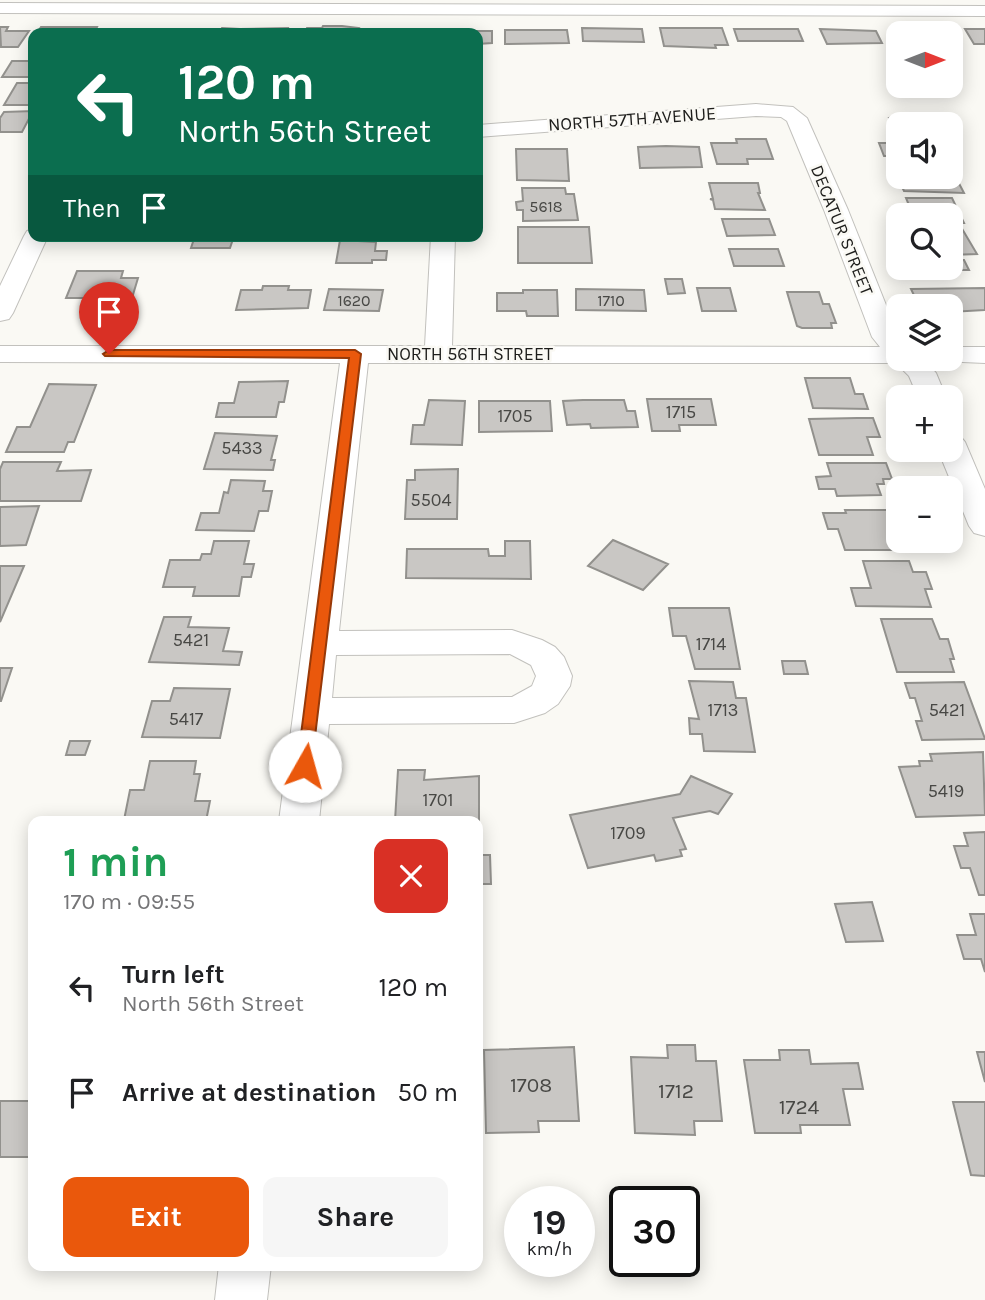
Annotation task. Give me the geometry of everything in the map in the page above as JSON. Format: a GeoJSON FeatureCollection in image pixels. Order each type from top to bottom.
{"type":"FeatureCollection","features":[{"type":"Feature","properties":{"kind":"street"},"geometry":{"type":"LineString","coordinates":[[0,8],[985,11]]}},
{"type":"Feature","properties":{"kind":"street"},"geometry":{"type":"LineString","coordinates":[[134,28],[144,9]]}},
{"type":"Feature","properties":{"kind":"street","name":"NORTH 57TH AVENUE"},"geometry":{"type":"LineString","coordinates":[[483,131],[756,110],[786,111]]}},
{"type":"Feature","properties":{"kind":"street","name":"DECATUR STREET"},"geometry":{"type":"LineString","coordinates":[[786,111],[796,118],[836,210],[886,338]]}},
{"type":"Feature","properties":{"kind":"street"},"geometry":{"type":"LineString","coordinates":[[0,313],[33,242]]}},
{"type":"Feature","properties":{"kind":"street"},"geometry":{"type":"LineString","coordinates":[[438,354],[443,242]]}},
{"type":"Feature","properties":{"kind":"street","name":"NORTH 56TH STREET"},"geometry":{"type":"LineString","coordinates":[[0,354],[886,352]]}},
{"type":"Feature","properties":{"kind":"street"},"geometry":{"type":"LineString","coordinates":[[300,816],[355,354]]}},
{"type":"Feature","properties":{"kind":"street"},"geometry":{"type":"LineString","coordinates":[[963,355],[985,355]]}},
{"type":"Feature","properties":{"kind":"street"},"geometry":{"type":"LineString","coordinates":[[958,462],[985,526]]}},
{"type":"Feature","properties":{"kind":"street"},"geometry":{"type":"LineString","coordinates":[[312,711],[514,710],[533,705],[548,695],[554,685],[554,667],[545,655],[530,646],[512,642],[320,643]]}},
{"type":"Feature","properties":{"kind":"street"},"geometry":{"type":"LineString","coordinates":[[241,1300],[244,1271]]}},
{"type":"Feature","properties":{"kind":"building"},"geometry":{"type":"Polygon","coordinates":[[[342,26],[359,28],[322,28],[342,26]]]}},
{"type":"Feature","properties":{"kind":"building"},"geometry":{"type":"Polygon","coordinates":[[[0,27],[8,27],[6,31],[28,31],[18,47],[1,47],[0,27]]]}},
{"type":"Feature","properties":{"kind":"building"},"geometry":{"type":"Polygon","coordinates":[[[41,27],[97,27],[96,28],[41,27]]]}},
{"type":"Feature","properties":{"kind":"building"},"geometry":{"type":"Polygon","coordinates":[[[582,28],[642,29],[644,42],[583,41],[582,28]]]}},
{"type":"Feature","properties":{"kind":"building"},"geometry":{"type":"Polygon","coordinates":[[[660,28],[722,28],[728,45],[715,45],[716,48],[664,46],[660,28]]]}},
{"type":"Feature","properties":{"kind":"building"},"geometry":{"type":"Polygon","coordinates":[[[734,29],[798,29],[803,41],[738,41],[734,29]]]}},
{"type":"Feature","properties":{"kind":"building"},"geometry":{"type":"Polygon","coordinates":[[[820,29],[876,31],[882,43],[827,44],[820,29]]]}},
{"type":"Feature","properties":{"kind":"building"},"geometry":{"type":"Polygon","coordinates":[[[965,29],[985,29],[985,44],[974,44],[965,29]]]}},
{"type":"Feature","properties":{"kind":"building"},"geometry":{"type":"Polygon","coordinates":[[[505,30],[567,30],[569,43],[505,44],[505,30]]]}},
{"type":"Feature","properties":{"kind":"building"},"geometry":{"type":"Polygon","coordinates":[[[483,31],[492,31],[492,43],[483,44],[483,31]]]}},
{"type":"Feature","properties":{"kind":"building"},"geometry":{"type":"Polygon","coordinates":[[[12,61],[28,61],[28,77],[2,77],[12,61]]]}},
{"type":"Feature","properties":{"kind":"building"},"geometry":{"type":"Polygon","coordinates":[[[17,83],[28,83],[28,105],[4,105],[17,83]]]}},
{"type":"Feature","properties":{"kind":"building"},"geometry":{"type":"Polygon","coordinates":[[[28,111],[28,121],[22,132],[0,132],[0,118],[4,112],[28,111]]]}},
{"type":"Feature","properties":{"kind":"building"},"geometry":{"type":"Polygon","coordinates":[[[736,139],[766,139],[773,159],[747,159],[748,164],[717,164],[711,143],[737,143],[736,139]]]}},
{"type":"Feature","properties":{"kind":"building"},"geometry":{"type":"Polygon","coordinates":[[[879,143],[886,143],[884,156],[879,143]]]}},
{"type":"Feature","properties":{"kind":"building"},"geometry":{"type":"Polygon","coordinates":[[[638,147],[699,147],[702,167],[640,168],[638,147]]]}},
{"type":"Feature","properties":{"kind":"building"},"geometry":{"type":"Polygon","coordinates":[[[516,149],[567,149],[569,181],[517,180],[516,149]]]}},
{"type":"Feature","properties":{"kind":"building"},"geometry":{"type":"Polygon","coordinates":[[[709,183],[758,183],[758,193],[765,210],[715,209],[713,200],[710,199],[713,199],[709,183]]]}},
{"type":"Feature","properties":{"kind":"building"},"geometry":{"type":"Polygon","coordinates":[[[522,188],[565,188],[566,194],[574,194],[578,220],[523,221],[523,210],[517,210],[516,202],[523,201],[522,188]]]}},
{"type":"Feature","properties":{"kind":"building"},"geometry":{"type":"Polygon","coordinates":[[[903,189],[962,189],[964,193],[903,189]]]}},
{"type":"Feature","properties":{"kind":"building"},"geometry":{"type":"Polygon","coordinates":[[[906,198],[952,198],[954,203],[908,203],[906,198]]]}},
{"type":"Feature","properties":{"kind":"building"},"geometry":{"type":"Polygon","coordinates":[[[722,219],[769,219],[775,235],[727,236],[722,219]]]}},
{"type":"Feature","properties":{"kind":"building"},"geometry":{"type":"Polygon","coordinates":[[[518,227],[589,227],[592,263],[518,263],[518,227]]]}},
{"type":"Feature","properties":{"kind":"building"},"geometry":{"type":"Polygon","coordinates":[[[963,230],[977,254],[963,255],[963,230]]]}},
{"type":"Feature","properties":{"kind":"building"},"geometry":{"type":"Polygon","coordinates":[[[193,242],[232,242],[230,248],[191,248],[193,242]]]}},
{"type":"Feature","properties":{"kind":"building"},"geometry":{"type":"Polygon","coordinates":[[[340,242],[376,242],[375,251],[387,251],[386,260],[372,260],[372,263],[336,263],[340,242]]]}},
{"type":"Feature","properties":{"kind":"building"},"geometry":{"type":"Polygon","coordinates":[[[729,249],[778,249],[784,266],[734,266],[729,249]]]}},
{"type":"Feature","properties":{"kind":"building"},"geometry":{"type":"Polygon","coordinates":[[[963,260],[964,260],[969,270],[963,270],[963,260]]]}},
{"type":"Feature","properties":{"kind":"building"},"geometry":{"type":"Polygon","coordinates":[[[77,271],[123,271],[121,278],[138,278],[132,298],[66,298],[77,271]]]}},
{"type":"Feature","properties":{"kind":"building"},"geometry":{"type":"Polygon","coordinates":[[[665,279],[682,279],[685,293],[668,294],[665,279]]]}},
{"type":"Feature","properties":{"kind":"building"},"geometry":{"type":"Polygon","coordinates":[[[263,286],[289,286],[288,290],[311,290],[308,308],[236,310],[241,290],[262,290],[263,286]]]}},
{"type":"Feature","properties":{"kind":"building"},"geometry":{"type":"Polygon","coordinates":[[[697,288],[730,288],[736,311],[702,311],[697,288]]]}},
{"type":"Feature","properties":{"kind":"building"},"geometry":{"type":"Polygon","coordinates":[[[985,288],[985,310],[963,311],[963,294],[913,294],[911,289],[985,288]]]}},
{"type":"Feature","properties":{"kind":"building"},"geometry":{"type":"Polygon","coordinates":[[[329,289],[383,290],[379,311],[324,310],[329,289]]]}},
{"type":"Feature","properties":{"kind":"building"},"geometry":{"type":"Polygon","coordinates":[[[576,289],[644,290],[646,311],[576,310],[576,289]]]}},
{"type":"Feature","properties":{"kind":"building"},"geometry":{"type":"Polygon","coordinates":[[[523,290],[557,290],[558,316],[527,316],[526,311],[497,311],[497,293],[523,293],[523,290]]]}},
{"type":"Feature","properties":{"kind":"building"},"geometry":{"type":"Polygon","coordinates":[[[787,292],[819,292],[823,304],[829,304],[836,323],[831,323],[832,328],[797,326],[787,292]]]}},
{"type":"Feature","properties":{"kind":"building"},"geometry":{"type":"Polygon","coordinates":[[[805,378],[850,378],[855,394],[863,394],[868,409],[813,408],[805,378]]]}},
{"type":"Feature","properties":{"kind":"building"},"geometry":{"type":"Polygon","coordinates":[[[288,381],[284,402],[279,402],[276,417],[216,417],[219,403],[234,403],[239,382],[288,381]]]}},
{"type":"Feature","properties":{"kind":"building"},"geometry":{"type":"Polygon","coordinates":[[[49,384],[96,385],[74,442],[68,442],[64,452],[6,452],[17,427],[30,427],[49,384]]]}},
{"type":"Feature","properties":{"kind":"building"},"geometry":{"type":"Polygon","coordinates":[[[647,399],[711,399],[716,425],[679,425],[680,431],[652,431],[647,399]]]}},
{"type":"Feature","properties":{"kind":"building"},"geometry":{"type":"Polygon","coordinates":[[[429,400],[465,401],[462,445],[411,444],[413,425],[424,425],[429,400]]]}},
{"type":"Feature","properties":{"kind":"building"},"geometry":{"type":"Polygon","coordinates":[[[624,400],[627,411],[635,411],[638,427],[591,428],[590,424],[567,425],[563,401],[624,400]]]}},
{"type":"Feature","properties":{"kind":"building"},"geometry":{"type":"Polygon","coordinates":[[[479,401],[550,401],[552,431],[479,432],[479,401]]]}},
{"type":"Feature","properties":{"kind":"building"},"geometry":{"type":"Polygon","coordinates":[[[873,418],[880,437],[867,437],[873,455],[819,455],[809,419],[873,418]]]}},
{"type":"Feature","properties":{"kind":"building"},"geometry":{"type":"Polygon","coordinates":[[[215,433],[277,436],[271,460],[275,460],[273,470],[204,469],[215,433]]]}},
{"type":"Feature","properties":{"kind":"building"},"geometry":{"type":"Polygon","coordinates":[[[3,462],[61,462],[57,471],[91,470],[81,501],[0,501],[0,469],[3,462]]]}},
{"type":"Feature","properties":{"kind":"building"},"geometry":{"type":"Polygon","coordinates":[[[827,463],[886,463],[891,476],[883,479],[884,484],[877,484],[881,495],[837,496],[835,489],[819,489],[816,477],[831,476],[827,463]]]}},
{"type":"Feature","properties":{"kind":"building"},"geometry":{"type":"Polygon","coordinates":[[[458,469],[457,519],[405,519],[407,480],[415,480],[415,470],[458,469]]]}},
{"type":"Feature","properties":{"kind":"building"},"geometry":{"type":"Polygon","coordinates":[[[231,480],[265,481],[263,491],[272,491],[268,511],[259,511],[254,531],[196,530],[201,513],[219,513],[224,492],[228,493],[231,480]]]}},
{"type":"Feature","properties":{"kind":"building"},"geometry":{"type":"Polygon","coordinates":[[[39,506],[26,545],[0,546],[0,507],[39,506]]]}},
{"type":"Feature","properties":{"kind":"building"},"geometry":{"type":"Polygon","coordinates":[[[845,510],[886,510],[886,550],[845,550],[838,529],[828,529],[823,513],[846,513],[845,510]]]}},
{"type":"Feature","properties":{"kind":"building"},"geometry":{"type":"Polygon","coordinates":[[[613,540],[668,564],[643,590],[588,566],[613,540]]]}},
{"type":"Feature","properties":{"kind":"building"},"geometry":{"type":"Polygon","coordinates":[[[214,541],[249,541],[244,564],[254,564],[251,577],[242,577],[239,596],[193,596],[195,587],[163,587],[170,560],[200,560],[202,554],[211,554],[214,541]]]}},
{"type":"Feature","properties":{"kind":"building"},"geometry":{"type":"Polygon","coordinates":[[[505,541],[530,541],[531,579],[406,578],[407,549],[488,549],[489,556],[505,556],[505,541]]]}},
{"type":"Feature","properties":{"kind":"building"},"geometry":{"type":"Polygon","coordinates":[[[863,561],[909,561],[913,572],[926,572],[932,589],[925,589],[931,607],[856,606],[851,588],[871,588],[863,561]]]}},
{"type":"Feature","properties":{"kind":"building"},"geometry":{"type":"Polygon","coordinates":[[[0,566],[24,566],[0,622],[0,566]]]}},
{"type":"Feature","properties":{"kind":"building"},"geometry":{"type":"Polygon","coordinates":[[[669,608],[729,608],[740,669],[695,669],[686,636],[673,636],[669,608]]]}},
{"type":"Feature","properties":{"kind":"building"},"geometry":{"type":"Polygon","coordinates":[[[164,617],[191,617],[188,627],[229,628],[223,651],[242,652],[239,665],[149,662],[164,617]]]}},
{"type":"Feature","properties":{"kind":"building"},"geometry":{"type":"Polygon","coordinates":[[[881,619],[932,619],[940,639],[948,639],[954,659],[950,659],[954,672],[897,672],[881,619]]]}},
{"type":"Feature","properties":{"kind":"building"},"geometry":{"type":"Polygon","coordinates":[[[782,661],[805,661],[808,674],[784,674],[782,661]]]}},
{"type":"Feature","properties":{"kind":"building"},"geometry":{"type":"Polygon","coordinates":[[[0,668],[12,668],[1,701],[0,701],[0,668]]]}},
{"type":"Feature","properties":{"kind":"building"},"geometry":{"type":"Polygon","coordinates":[[[689,681],[733,682],[736,698],[746,698],[755,752],[704,751],[702,734],[690,734],[689,718],[699,719],[689,681]]]}},
{"type":"Feature","properties":{"kind":"building"},"geometry":{"type":"Polygon","coordinates":[[[964,682],[985,739],[922,740],[916,721],[922,721],[915,698],[910,698],[905,683],[964,682]]]}},
{"type":"Feature","properties":{"kind":"building"},"geometry":{"type":"Polygon","coordinates":[[[174,688],[230,689],[220,738],[142,737],[152,701],[170,701],[174,688]]]}},
{"type":"Feature","properties":{"kind":"building"},"geometry":{"type":"Polygon","coordinates":[[[70,741],[90,741],[85,755],[66,755],[70,741]]]}},
{"type":"Feature","properties":{"kind":"building"},"geometry":{"type":"Polygon","coordinates":[[[983,752],[985,815],[916,817],[899,767],[920,766],[919,761],[932,761],[930,754],[983,752]]]}},
{"type":"Feature","properties":{"kind":"building"},"geometry":{"type":"Polygon","coordinates":[[[150,761],[196,761],[194,774],[200,774],[195,801],[210,801],[207,816],[125,816],[130,790],[144,790],[150,761]]]}},
{"type":"Feature","properties":{"kind":"building"},"geometry":{"type":"Polygon","coordinates":[[[398,770],[425,770],[424,780],[479,776],[479,816],[395,816],[398,770]]]}},
{"type":"Feature","properties":{"kind":"building"},"geometry":{"type":"Polygon","coordinates":[[[691,776],[732,794],[718,814],[710,811],[673,818],[686,849],[680,850],[682,856],[656,861],[654,855],[588,868],[570,815],[680,794],[691,776]]]}},
{"type":"Feature","properties":{"kind":"building"},"geometry":{"type":"Polygon","coordinates":[[[985,832],[985,895],[979,895],[970,868],[961,868],[954,846],[968,846],[964,833],[985,832]]]}},
{"type":"Feature","properties":{"kind":"building"},"geometry":{"type":"Polygon","coordinates":[[[483,855],[490,855],[491,884],[483,884],[483,855]]]}},
{"type":"Feature","properties":{"kind":"building"},"geometry":{"type":"Polygon","coordinates":[[[872,902],[883,941],[846,942],[835,904],[872,902]]]}},
{"type":"Feature","properties":{"kind":"building"},"geometry":{"type":"Polygon","coordinates":[[[970,914],[985,914],[985,972],[981,959],[964,959],[957,935],[976,935],[970,914]]]}},
{"type":"Feature","properties":{"kind":"building"},"geometry":{"type":"Polygon","coordinates":[[[667,1045],[695,1045],[696,1061],[716,1061],[722,1121],[694,1121],[695,1135],[635,1133],[631,1057],[668,1058],[667,1045]]]}},
{"type":"Feature","properties":{"kind":"building"},"geometry":{"type":"Polygon","coordinates":[[[574,1047],[579,1121],[538,1121],[539,1132],[486,1133],[484,1050],[574,1047]]]}},
{"type":"Feature","properties":{"kind":"building"},"geometry":{"type":"Polygon","coordinates":[[[779,1050],[809,1050],[811,1064],[858,1063],[863,1089],[843,1089],[850,1125],[800,1125],[801,1133],[755,1133],[744,1060],[780,1060],[779,1050]]]}},
{"type":"Feature","properties":{"kind":"building"},"geometry":{"type":"Polygon","coordinates":[[[977,1052],[985,1052],[985,1082],[977,1052]]]}},
{"type":"Feature","properties":{"kind":"building"},"geometry":{"type":"Polygon","coordinates":[[[0,1101],[28,1101],[28,1157],[0,1157],[0,1101]]]}},
{"type":"Feature","properties":{"kind":"building"},"geometry":{"type":"Polygon","coordinates":[[[953,1102],[985,1102],[985,1176],[971,1175],[953,1102]]]}},
{"type":"Feature","properties":{"kind":"route"},"geometry":{"type":"LineString","coordinates":[[109,354],[355,354],[305,766]]}}]}
